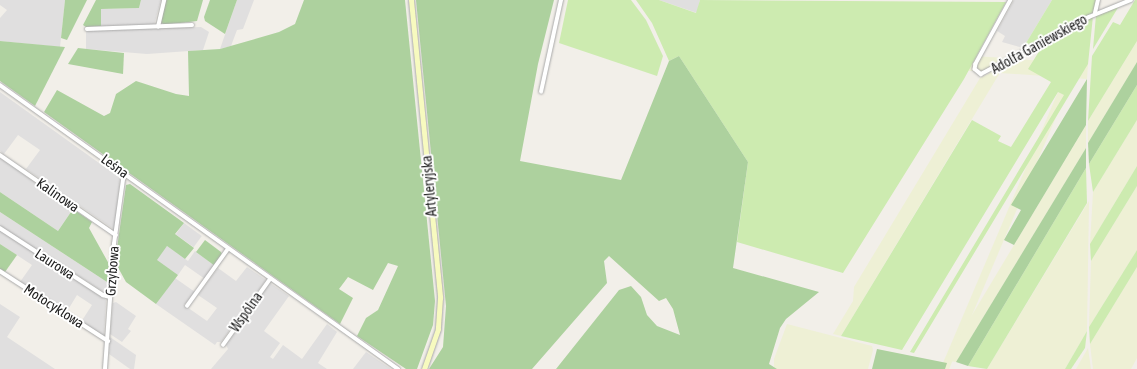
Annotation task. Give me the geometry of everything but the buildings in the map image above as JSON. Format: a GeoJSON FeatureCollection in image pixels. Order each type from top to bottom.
{"type":"FeatureCollection","features":[{"type":"Feature","properties":{"kind":"street"},"geometry":{"type":"LineString","coordinates":[[158,27],[164,0]]}},
{"type":"Feature","properties":{"kind":"street","name":"Artyleryjska"},"geometry":{"type":"LineString","coordinates":[[411,0],[440,298],[438,329],[424,369]]}},
{"type":"Feature","properties":{"kind":"street"},"geometry":{"type":"LineString","coordinates":[[541,92],[554,43],[561,0]]}},
{"type":"Feature","properties":{"kind":"street","name":"Adolfa Ganiewskiego"},"geometry":{"type":"LineString","coordinates":[[1011,0],[976,64],[977,72],[987,73],[1095,14],[1131,0]]}},
{"type":"Feature","properties":{"kind":"street"},"geometry":{"type":"LineString","coordinates":[[1095,14],[1098,0]]}},
{"type":"Feature","properties":{"kind":"street"},"geometry":{"type":"LineString","coordinates":[[87,29],[192,26]]}},
{"type":"Feature","properties":{"kind":"street","name":"Leśna"},"geometry":{"type":"LineString","coordinates":[[0,85],[398,369]]}},
{"type":"Feature","properties":{"kind":"street","name":"Kalinowa"},"geometry":{"type":"LineString","coordinates":[[0,155],[116,235]]}},
{"type":"Feature","properties":{"kind":"street","name":"Grzybowa"},"geometry":{"type":"LineString","coordinates":[[105,369],[116,235],[124,173]]}},
{"type":"Feature","properties":{"kind":"street","name":"Laurowa"},"geometry":{"type":"LineString","coordinates":[[0,228],[103,296],[110,297]]}},
{"type":"Feature","properties":{"kind":"street"},"geometry":{"type":"LineString","coordinates":[[187,306],[228,249]]}},
{"type":"Feature","properties":{"kind":"street","name":"Motocyklowa"},"geometry":{"type":"LineString","coordinates":[[0,271],[108,341]]}},
{"type":"Feature","properties":{"kind":"street","name":"Wspólna"},"geometry":{"type":"LineString","coordinates":[[223,345],[270,279]]}},
{"type":"Feature","properties":{"kind":"shaded area"},"geometry":{"type":"Polygon","coordinates":[[[0,0],[65,0],[60,47],[0,41],[0,18],[7,10],[0,5],[0,0]]]}},
{"type":"Feature","properties":{"kind":"shaded area"},"geometry":{"type":"Polygon","coordinates":[[[141,0],[161,0],[154,25],[101,26],[101,9],[139,8],[141,0]]]}},
{"type":"Feature","properties":{"kind":"shaded area"},"geometry":{"type":"Polygon","coordinates":[[[237,0],[254,0],[243,29],[237,30],[231,46],[220,49],[237,0]]]}},
{"type":"Feature","properties":{"kind":"shaded area"},"geometry":{"type":"Polygon","coordinates":[[[659,0],[700,0],[697,13],[659,0]]]}},
{"type":"Feature","properties":{"kind":"shaded area"},"geometry":{"type":"Polygon","coordinates":[[[1014,0],[1052,0],[1023,48],[1002,42],[1005,36],[997,31],[1014,0]]]}},
{"type":"Feature","properties":{"kind":"shaded area"},"geometry":{"type":"Polygon","coordinates":[[[201,27],[209,32],[203,50],[147,54],[86,49],[86,31],[201,27]]]}},
{"type":"Feature","properties":{"kind":"shaded area"},"geometry":{"type":"Polygon","coordinates":[[[0,92],[120,178],[115,230],[26,169],[40,150],[18,135],[4,154],[0,151],[0,92]]]}},
{"type":"Feature","properties":{"kind":"shaded area"},"geometry":{"type":"Polygon","coordinates":[[[0,158],[73,209],[58,231],[0,192],[0,158]]]}},
{"type":"Feature","properties":{"kind":"shaded area"},"geometry":{"type":"Polygon","coordinates":[[[0,212],[107,282],[107,294],[0,226],[0,212]]]}},
{"type":"Feature","properties":{"kind":"shaded area"},"geometry":{"type":"Polygon","coordinates":[[[184,223],[202,236],[194,247],[176,234],[184,223]]]}},
{"type":"Feature","properties":{"kind":"shaded area"},"geometry":{"type":"Polygon","coordinates":[[[0,230],[106,300],[104,335],[99,335],[81,322],[92,305],[77,295],[66,313],[20,282],[32,265],[0,244],[0,230]]]}},
{"type":"Feature","properties":{"kind":"shaded area"},"geometry":{"type":"Polygon","coordinates":[[[167,246],[188,261],[195,251],[215,266],[205,279],[185,265],[178,275],[156,260],[167,246]]]}},
{"type":"Feature","properties":{"kind":"shaded area"},"geometry":{"type":"Polygon","coordinates":[[[247,267],[266,280],[221,342],[217,342],[215,345],[156,304],[175,278],[195,292],[184,305],[207,321],[217,308],[198,295],[218,268],[236,281],[247,267]]]}},
{"type":"Feature","properties":{"kind":"shaded area"},"geometry":{"type":"Polygon","coordinates":[[[270,283],[289,296],[264,331],[280,343],[270,357],[273,359],[283,345],[302,359],[327,324],[337,332],[318,363],[327,369],[211,369],[228,349],[226,345],[270,283]]]}},
{"type":"Feature","properties":{"kind":"shaded area"},"geometry":{"type":"Polygon","coordinates":[[[116,302],[136,316],[128,329],[131,331],[122,342],[110,334],[113,303],[116,302]]]}},
{"type":"Feature","properties":{"kind":"shaded area"},"geometry":{"type":"Polygon","coordinates":[[[0,304],[20,317],[7,337],[55,369],[0,369],[0,304]]]}},
{"type":"Feature","properties":{"kind":"shaded area"},"geometry":{"type":"Polygon","coordinates":[[[110,337],[136,355],[134,369],[130,369],[109,354],[110,337]]]}},
{"type":"Feature","properties":{"kind":"shaded area"},"geometry":{"type":"Polygon","coordinates":[[[366,352],[369,354],[391,369],[353,369],[366,352]]]}},
{"type":"Feature","properties":{"kind":"green space"},"geometry":{"type":"Polygon","coordinates":[[[65,0],[87,0],[67,40],[61,38],[65,0]]]}},
{"type":"Feature","properties":{"kind":"green space"},"geometry":{"type":"Polygon","coordinates":[[[96,0],[141,0],[139,8],[101,9],[101,26],[86,27],[83,25],[96,0]]]}},
{"type":"Feature","properties":{"kind":"green space"},"geometry":{"type":"Polygon","coordinates":[[[166,0],[203,0],[197,21],[164,25],[161,22],[166,0]]]}},
{"type":"Feature","properties":{"kind":"green space"},"geometry":{"type":"Polygon","coordinates":[[[210,0],[237,0],[225,34],[205,21],[204,17],[210,0]]]}},
{"type":"Feature","properties":{"kind":"green space"},"geometry":{"type":"Polygon","coordinates":[[[304,0],[405,0],[435,301],[433,325],[417,369],[406,369],[357,336],[366,318],[378,310],[398,266],[388,263],[373,290],[348,277],[339,289],[353,298],[340,324],[44,112],[57,90],[104,116],[110,113],[116,94],[136,81],[176,94],[189,96],[188,51],[220,49],[279,32],[295,24],[304,0]]]}},
{"type":"Feature","properties":{"kind":"green space"},"geometry":{"type":"Polygon","coordinates":[[[416,0],[554,0],[538,64],[520,161],[621,180],[669,61],[679,56],[748,162],[733,268],[819,292],[786,319],[780,328],[769,364],[777,369],[556,369],[619,290],[631,286],[641,297],[647,315],[657,326],[680,335],[673,309],[666,298],[659,301],[609,256],[604,261],[607,283],[532,369],[429,369],[443,347],[446,306],[416,0]]]}},
{"type":"Feature","properties":{"kind":"green space"},"geometry":{"type":"Polygon","coordinates":[[[568,0],[631,0],[646,20],[663,56],[657,76],[559,43],[568,0]]]}},
{"type":"Feature","properties":{"kind":"green space"},"geometry":{"type":"Polygon","coordinates":[[[636,0],[659,0],[696,13],[700,0],[1006,2],[964,79],[843,273],[737,242],[748,162],[679,56],[669,61],[652,23],[636,0]]]}},
{"type":"Feature","properties":{"kind":"green space"},"geometry":{"type":"Polygon","coordinates":[[[1052,0],[1096,0],[1094,12],[1028,50],[1023,48],[1052,0]]]}},
{"type":"Feature","properties":{"kind":"green space"},"geometry":{"type":"Polygon","coordinates":[[[1135,0],[1137,0],[1137,41],[1088,121],[1092,56],[1113,22],[1120,25],[1135,0]]]}},
{"type":"Feature","properties":{"kind":"green space"},"geometry":{"type":"Polygon","coordinates":[[[1119,6],[1093,49],[1096,15],[1119,6]]]}},
{"type":"Feature","properties":{"kind":"green space"},"geometry":{"type":"Polygon","coordinates":[[[1093,16],[1088,64],[914,353],[910,352],[1064,95],[1058,92],[902,350],[841,336],[972,120],[1001,136],[998,141],[1011,147],[1051,82],[1028,69],[1045,42],[1093,16]]]}},
{"type":"Feature","properties":{"kind":"green space"},"geometry":{"type":"Polygon","coordinates":[[[752,40],[1088,64],[1087,79],[751,55],[752,40]]]}},
{"type":"Feature","properties":{"kind":"green space"},"geometry":{"type":"Polygon","coordinates":[[[0,41],[65,47],[35,106],[0,81],[0,41]]]}},
{"type":"Feature","properties":{"kind":"green space"},"geometry":{"type":"Polygon","coordinates":[[[1137,41],[1137,62],[1088,143],[1088,121],[1137,41]]]}},
{"type":"Feature","properties":{"kind":"green space"},"geometry":{"type":"Polygon","coordinates":[[[78,48],[124,53],[123,74],[68,64],[78,48]]]}},
{"type":"Feature","properties":{"kind":"green space"},"geometry":{"type":"Polygon","coordinates":[[[1137,62],[1137,85],[1089,164],[1088,143],[1137,62]]]}},
{"type":"Feature","properties":{"kind":"green space"},"geometry":{"type":"Polygon","coordinates":[[[1004,66],[841,336],[833,334],[853,301],[854,287],[980,78],[1004,66]]]}},
{"type":"Feature","properties":{"kind":"green space"},"geometry":{"type":"Polygon","coordinates":[[[1087,79],[1086,125],[1014,245],[1004,240],[1021,210],[1011,205],[1087,79]]]}},
{"type":"Feature","properties":{"kind":"green space"},"geometry":{"type":"Polygon","coordinates":[[[1137,85],[1137,120],[1093,192],[1089,164],[1137,85]]]}},
{"type":"Feature","properties":{"kind":"green space"},"geometry":{"type":"Polygon","coordinates":[[[1058,92],[1065,95],[949,369],[940,369],[1058,92]]]}},
{"type":"Feature","properties":{"kind":"green space"},"geometry":{"type":"Polygon","coordinates":[[[1137,120],[1137,166],[1090,244],[1093,192],[1137,120]]]}},
{"type":"Feature","properties":{"kind":"green space"},"geometry":{"type":"Polygon","coordinates":[[[1086,125],[1086,148],[956,362],[945,360],[1086,125]]]}},
{"type":"Feature","properties":{"kind":"green space"},"geometry":{"type":"Polygon","coordinates":[[[1086,148],[1086,168],[968,366],[956,362],[1086,148]]]}},
{"type":"Feature","properties":{"kind":"green space"},"geometry":{"type":"Polygon","coordinates":[[[1137,166],[1137,186],[1091,261],[1090,244],[1137,166]]]}},
{"type":"Feature","properties":{"kind":"green space"},"geometry":{"type":"Polygon","coordinates":[[[1086,168],[1087,203],[987,369],[968,366],[1086,168]]]}},
{"type":"Feature","properties":{"kind":"green space"},"geometry":{"type":"Polygon","coordinates":[[[130,184],[184,223],[175,234],[194,248],[185,259],[167,246],[157,260],[178,275],[156,304],[126,282],[115,262],[126,185],[130,184]]]}},
{"type":"Feature","properties":{"kind":"green space"},"geometry":{"type":"Polygon","coordinates":[[[1137,186],[1137,250],[1089,327],[1091,261],[1137,186]]]}},
{"type":"Feature","properties":{"kind":"green space"},"geometry":{"type":"Polygon","coordinates":[[[0,192],[58,231],[73,209],[92,222],[89,228],[109,264],[107,282],[0,212],[0,192]]]}},
{"type":"Feature","properties":{"kind":"green space"},"geometry":{"type":"Polygon","coordinates":[[[1089,201],[1087,331],[1065,369],[987,369],[1089,201]]]}},
{"type":"Feature","properties":{"kind":"green space"},"geometry":{"type":"Polygon","coordinates":[[[205,240],[221,252],[222,255],[215,266],[196,252],[205,240]]]}},
{"type":"Feature","properties":{"kind":"green space"},"geometry":{"type":"Polygon","coordinates":[[[0,244],[17,255],[5,272],[0,269],[0,244]]]}},
{"type":"Feature","properties":{"kind":"green space"},"geometry":{"type":"Polygon","coordinates":[[[1137,250],[1137,267],[1090,344],[1089,327],[1137,250]]]}},
{"type":"Feature","properties":{"kind":"green space"},"geometry":{"type":"Polygon","coordinates":[[[1137,267],[1137,358],[1131,369],[1093,369],[1090,344],[1137,267]]]}},
{"type":"Feature","properties":{"kind":"green space"},"geometry":{"type":"Polygon","coordinates":[[[787,324],[872,346],[873,350],[868,369],[777,369],[774,367],[774,359],[787,324]]]}},
{"type":"Feature","properties":{"kind":"green space"},"geometry":{"type":"Polygon","coordinates":[[[1087,331],[1085,348],[1071,369],[1065,369],[1087,331]]]}},
{"type":"Feature","properties":{"kind":"green space"},"geometry":{"type":"Polygon","coordinates":[[[1088,348],[1091,369],[1076,369],[1088,348]]]}},
{"type":"Feature","properties":{"kind":"green space"},"geometry":{"type":"Polygon","coordinates":[[[877,349],[947,363],[945,369],[872,369],[877,349]]]}}]}
